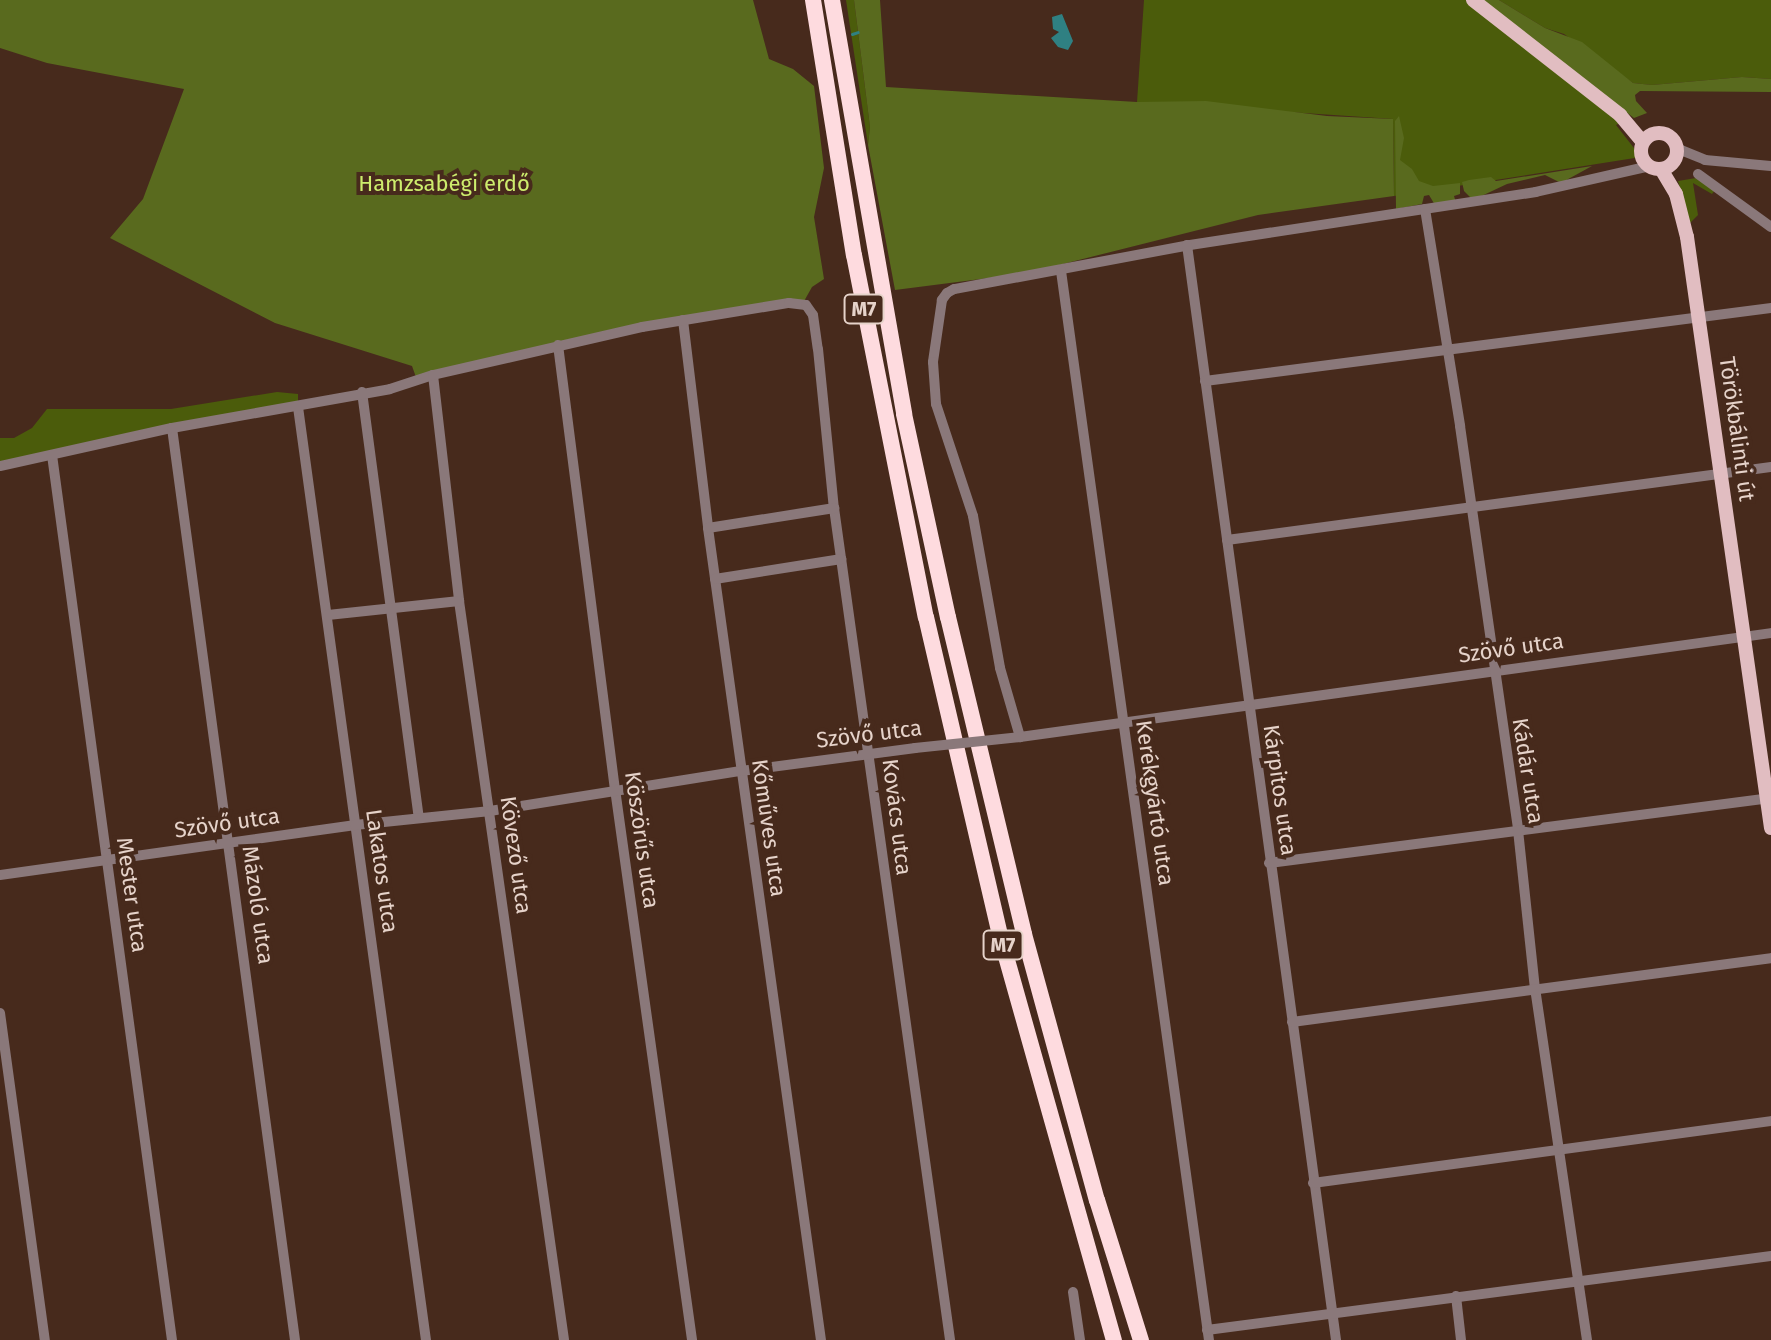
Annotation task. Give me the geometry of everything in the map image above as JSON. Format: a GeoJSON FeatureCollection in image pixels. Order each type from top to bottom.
{"type":"FeatureCollection","features":[{"type":"Feature","properties":{"kind":"highway","name":"M7"},"geometry":{"type":"LineString","coordinates":[[813,0],[824,82],[885,422],[926,617],[1004,950],[1114,1340]]}},
{"type":"Feature","properties":{"kind":"highway","name":"M7"},"geometry":{"type":"LineString","coordinates":[[835,0],[873,249],[948,617],[1024,934],[1097,1200],[1141,1340]]}},
{"type":"Feature","properties":{"kind":"main road"},"geometry":{"type":"LineString","coordinates":[[1473,0],[1646,139],[1667,135],[1660,162]]}},
{"type":"Feature","properties":{"kind":"main road","name":"Törökbálinti út"},"geometry":{"type":"LineString","coordinates":[[1646,139],[1671,181],[1687,237],[1771,828]]}},
{"type":"Feature","properties":{"kind":"street"},"geometry":{"type":"LineString","coordinates":[[1020,737],[1000,668],[973,516],[936,404],[933,362],[942,300],[947,293],[954,289],[1187,245],[1425,209],[1660,162],[1771,166]]}},
{"type":"Feature","properties":{"kind":"street"},"geometry":{"type":"LineString","coordinates":[[1698,174],[1771,227]]}},
{"type":"Feature","properties":{"kind":"street","name":"Kádár utca"},"geometry":{"type":"LineString","coordinates":[[1425,209],[1518,830],[1535,988],[1587,1340]]}},
{"type":"Feature","properties":{"kind":"street","name":"Kárpitos utca"},"geometry":{"type":"LineString","coordinates":[[1187,245],[1336,1340]]}},
{"type":"Feature","properties":{"kind":"street","name":"Kerékgyártó utca"},"geometry":{"type":"LineString","coordinates":[[1061,271],[1208,1335]]}},
{"type":"Feature","properties":{"kind":"street","name":"Kovács utca"},"geometry":{"type":"LineString","coordinates":[[683,320],[803,303],[813,315],[834,508],[912,1090],[950,1340]]}},
{"type":"Feature","properties":{"kind":"street"},"geometry":{"type":"LineString","coordinates":[[1205,381],[1771,308]]}},
{"type":"Feature","properties":{"kind":"street"},"geometry":{"type":"LineString","coordinates":[[0,466],[172,428],[390,389],[433,375],[558,345],[683,320]]}},
{"type":"Feature","properties":{"kind":"street","name":"Kőműves utca"},"geometry":{"type":"LineString","coordinates":[[683,320],[708,528],[821,1340]]}},
{"type":"Feature","properties":{"kind":"street","name":"Köszörűs utca"},"geometry":{"type":"LineString","coordinates":[[558,345],[615,789],[692,1340]]}},
{"type":"Feature","properties":{"kind":"street","name":"Kövező utca"},"geometry":{"type":"LineString","coordinates":[[433,375],[459,601],[564,1340]]}},
{"type":"Feature","properties":{"kind":"street"},"geometry":{"type":"LineString","coordinates":[[362,392],[419,817]]}},
{"type":"Feature","properties":{"kind":"street","name":"Lakatos utca"},"geometry":{"type":"LineString","coordinates":[[298,407],[426,1340]]}},
{"type":"Feature","properties":{"kind":"street","name":"Mázoló utca"},"geometry":{"type":"LineString","coordinates":[[172,428],[295,1340]]}},
{"type":"Feature","properties":{"kind":"street","name":"Mester utca"},"geometry":{"type":"LineString","coordinates":[[52,455],[172,1340]]}},
{"type":"Feature","properties":{"kind":"street"},"geometry":{"type":"LineString","coordinates":[[1227,540],[1771,467]]}},
{"type":"Feature","properties":{"kind":"street"},"geometry":{"type":"LineString","coordinates":[[708,528],[834,508]]}},
{"type":"Feature","properties":{"kind":"street"},"geometry":{"type":"LineString","coordinates":[[715,579],[841,559]]}},
{"type":"Feature","properties":{"kind":"street"},"geometry":{"type":"LineString","coordinates":[[328,615],[459,601]]}},
{"type":"Feature","properties":{"kind":"street","name":"Szövő utca"},"geometry":{"type":"LineString","coordinates":[[0,875],[355,825],[490,811],[615,789],[869,753],[1020,737],[1771,633]]}},
{"type":"Feature","properties":{"kind":"street"},"geometry":{"type":"LineString","coordinates":[[1269,863],[1769,798]]}},
{"type":"Feature","properties":{"kind":"street"},"geometry":{"type":"LineString","coordinates":[[1292,1022],[1771,958]]}},
{"type":"Feature","properties":{"kind":"street"},"geometry":{"type":"LineString","coordinates":[[0,1013],[45,1340]]}},
{"type":"Feature","properties":{"kind":"street"},"geometry":{"type":"LineString","coordinates":[[1313,1183],[1771,1121]]}},
{"type":"Feature","properties":{"kind":"street"},"geometry":{"type":"LineString","coordinates":[[1208,1335],[1456,1296],[1771,1256]]}},
{"type":"Feature","properties":{"kind":"street"},"geometry":{"type":"LineString","coordinates":[[1073,1292],[1080,1340]]}},
{"type":"Feature","properties":{"kind":"street"},"geometry":{"type":"LineString","coordinates":[[1456,1296],[1461,1340]]}},
{"type":"Feature","properties":{"kind":"green space","name":"Hamzsabégi erdő"},"geometry":{"type":"Polygon","coordinates":[[[0,0],[753,0],[769,59],[793,69],[814,86],[824,168],[814,217],[824,279],[812,287],[803,303],[683,320],[417,380],[412,366],[275,323],[110,238],[143,199],[184,89],[47,63],[0,48],[0,0]]]}},
{"type":"Feature","properties":{"kind":"green space"},"geometry":{"type":"Polygon","coordinates":[[[846,0],[854,0],[870,127],[868,145],[846,0]]]}},
{"type":"Feature","properties":{"kind":"green space"},"geometry":{"type":"Polygon","coordinates":[[[854,0],[880,0],[886,87],[1137,102],[1206,101],[1327,116],[1393,119],[1394,196],[1258,215],[1027,273],[895,290],[868,145],[870,127],[854,0]]]}},
{"type":"Feature","properties":{"kind":"green space"},"geometry":{"type":"Polygon","coordinates":[[[1144,0],[1466,0],[1620,123],[1616,125],[1641,157],[1394,196],[1393,119],[1137,102],[1144,0]]]}},
{"type":"Feature","properties":{"kind":"green space"},"geometry":{"type":"Polygon","coordinates":[[[1479,0],[1499,0],[1545,28],[1582,42],[1633,83],[1652,85],[1742,77],[1771,79],[1771,92],[1640,91],[1635,95],[1636,101],[1647,113],[1634,118],[1479,0]]]}},
{"type":"Feature","properties":{"kind":"green space"},"geometry":{"type":"Polygon","coordinates":[[[1499,0],[1771,0],[1771,79],[1742,77],[1652,85],[1633,83],[1564,34],[1545,28],[1499,0]]]}},
{"type":"Feature","properties":{"kind":"green space"},"geometry":{"type":"Polygon","coordinates":[[[1399,116],[1404,138],[1400,160],[1412,169],[1419,181],[1433,186],[1460,183],[1460,194],[1454,196],[1456,203],[1435,205],[1429,195],[1424,196],[1422,204],[1396,209],[1395,121],[1399,116]]]}},
{"type":"Feature","properties":{"kind":"green space"},"geometry":{"type":"Polygon","coordinates":[[[1592,166],[1561,183],[1545,175],[1507,184],[1473,200],[1464,191],[1462,182],[1491,177],[1496,181],[1592,166]]]}},
{"type":"Feature","properties":{"kind":"green space"},"geometry":{"type":"Polygon","coordinates":[[[1696,178],[1715,190],[1712,194],[1693,183],[1698,215],[1690,223],[1678,181],[1696,178]]]}},
{"type":"Feature","properties":{"kind":"green space"},"geometry":{"type":"Polygon","coordinates":[[[277,392],[298,394],[298,407],[0,466],[0,438],[14,438],[32,428],[47,409],[171,409],[277,392]]]}},
{"type":"Feature","properties":{"kind":"water"},"geometry":{"type":"Polygon","coordinates":[[[1062,14],[1073,41],[1068,50],[1058,47],[1051,38],[1059,32],[1053,29],[1052,17],[1062,14]]]}},
{"type":"Feature","properties":{"kind":"waterway"},"geometry":{"type":"LineString","coordinates":[[852,34],[858,32]]}}]}
